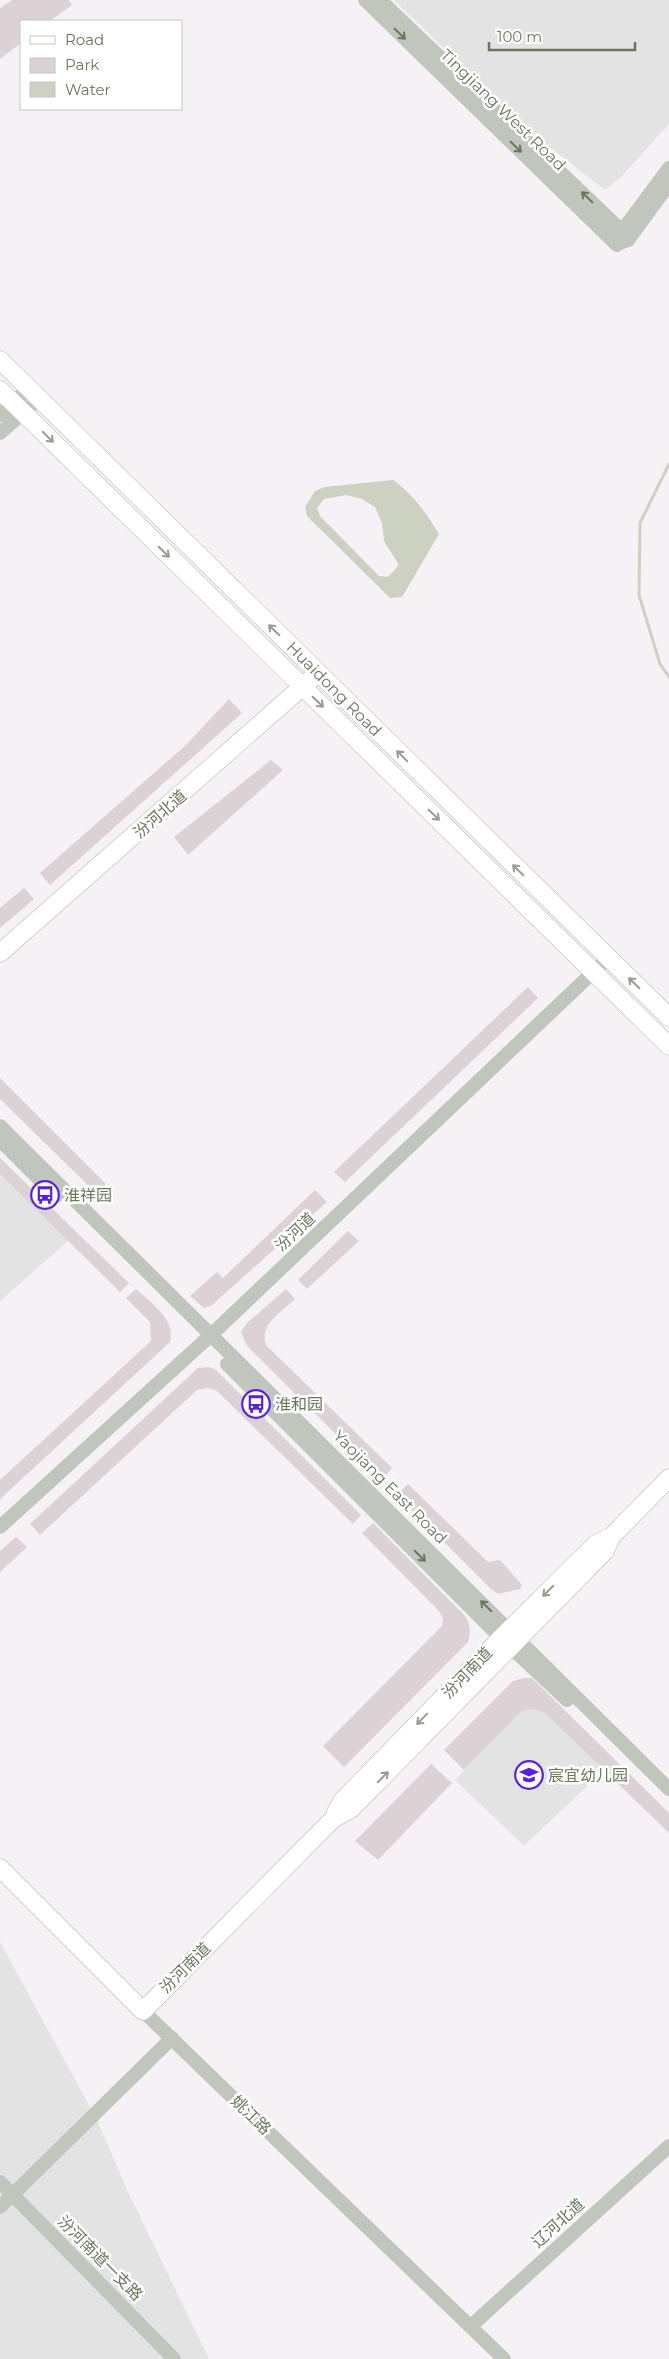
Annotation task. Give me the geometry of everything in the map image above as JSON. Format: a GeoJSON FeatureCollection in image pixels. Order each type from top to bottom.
{"type":"FeatureCollection","features":[{"type":"Feature","properties":{"kind":"main road","name":"Huaidong Road"},"geometry":{"type":"LineString","coordinates":[[0,360],[669,1017]]}},
{"type":"Feature","properties":{"kind":"main road","name":"Huaidong Road"},"geometry":{"type":"LineString","coordinates":[[0,390],[669,1046]]}},
{"type":"Feature","properties":{"kind":"main road","name":"汾河北道"},"geometry":{"type":"LineString","coordinates":[[0,952],[318,673]]}},
{"type":"Feature","properties":{"kind":"main road","name":"汾河南道"},"geometry":{"type":"LineString","coordinates":[[143,2011],[333,1819],[342,1801],[510,1639],[596,1544],[611,1537],[669,1478]]}},
{"type":"Feature","properties":{"kind":"main road","name":"姚江路"},"geometry":{"type":"LineString","coordinates":[[0,1868],[143,2011]]}},
{"type":"Feature","properties":{"kind":"street","name":"Tingjiang West Road"},"geometry":{"type":"LineString","coordinates":[[365,0],[622,238]]}},
{"type":"Feature","properties":{"kind":"street","name":"Tingjiang West Road"},"geometry":{"type":"LineString","coordinates":[[380,0],[622,238]]}},
{"type":"Feature","properties":{"kind":"street"},"geometry":{"type":"LineString","coordinates":[[622,238],[669,168]]}},
{"type":"Feature","properties":{"kind":"street"},"geometry":{"type":"LineString","coordinates":[[622,238],[669,184]]}},
{"type":"Feature","properties":{"kind":"street"},"geometry":{"type":"LineString","coordinates":[[0,433],[19,408],[34,393]]}},
{"type":"Feature","properties":{"kind":"street"},"geometry":{"type":"LineString","coordinates":[[0,415],[19,408]]}},
{"type":"Feature","properties":{"kind":"street","name":"汾河道"},"geometry":{"type":"LineString","coordinates":[[0,1527],[208,1338],[608,958]]}},
{"type":"Feature","properties":{"kind":"street","name":"Yaojiang East Road"},"geometry":{"type":"LineString","coordinates":[[0,1126],[208,1338],[669,1797]]}},
{"type":"Feature","properties":{"kind":"street","name":"Yaojiang East Road"},"geometry":{"type":"LineString","coordinates":[[0,1140],[208,1338]]}},
{"type":"Feature","properties":{"kind":"street","name":"Yaojiang East Road"},"geometry":{"type":"LineString","coordinates":[[510,1639],[669,1788]]}},
{"type":"Feature","properties":{"kind":"street","name":"姚江路"},"geometry":{"type":"LineString","coordinates":[[143,2011],[504,2359]]}},
{"type":"Feature","properties":{"kind":"street"},"geometry":{"type":"LineString","coordinates":[[0,2207],[172,2038]]}},
{"type":"Feature","properties":{"kind":"street","name":"辽河北道"},"geometry":{"type":"LineString","coordinates":[[471,2326],[669,2146]]}},
{"type":"Feature","properties":{"kind":"street","name":"汾河南道一支路"},"geometry":{"type":"LineString","coordinates":[[0,2182],[174,2359]]}},
{"type":"Feature","properties":{"kind":"shaded area"},"geometry":{"type":"Polygon","coordinates":[[[394,0],[669,0],[669,124],[622,176],[605,190],[529,131],[394,0]]]}},
{"type":"Feature","properties":{"kind":"shaded area"},"geometry":{"type":"Polygon","coordinates":[[[0,1174],[68,1241],[0,1301],[0,1174]]]}},
{"type":"Feature","properties":{"kind":"shaded area","name":"宸宜幼儿园"},"geometry":{"type":"Polygon","coordinates":[[[534,1709],[545,1713],[604,1770],[524,1846],[455,1780],[522,1711],[534,1709]]]}},
{"type":"Feature","properties":{"kind":"shaded area"},"geometry":{"type":"Polygon","coordinates":[[[0,1942],[96,2118],[128,2192],[209,2359],[0,2359],[0,1942]]]}},
{"type":"Feature","properties":{"kind":"green space"},"geometry":{"type":"Polygon","coordinates":[[[12,0],[69,0],[72,5],[51,20],[20,20],[20,44],[0,59],[0,8],[12,0]]]}},
{"type":"Feature","properties":{"kind":"green space"},"geometry":{"type":"Polygon","coordinates":[[[229,699],[242,713],[50,885],[40,873],[186,745],[229,699]]]}},
{"type":"Feature","properties":{"kind":"green space"},"geometry":{"type":"Polygon","coordinates":[[[271,760],[283,770],[188,855],[174,837],[271,760]]]}},
{"type":"Feature","properties":{"kind":"green space"},"geometry":{"type":"Polygon","coordinates":[[[24,888],[34,899],[0,928],[0,908],[24,888]]]}},
{"type":"Feature","properties":{"kind":"green space"},"geometry":{"type":"Polygon","coordinates":[[[528,987],[538,998],[345,1182],[334,1172],[528,987]]]}},
{"type":"Feature","properties":{"kind":"green space"},"geometry":{"type":"Polygon","coordinates":[[[0,1078],[106,1184],[96,1193],[0,1099],[0,1078]]]}},
{"type":"Feature","properties":{"kind":"green space"},"geometry":{"type":"Polygon","coordinates":[[[0,1158],[129,1283],[120,1292],[0,1174],[0,1158]]]}},
{"type":"Feature","properties":{"kind":"green space"},"geometry":{"type":"Polygon","coordinates":[[[315,1190],[327,1202],[212,1305],[204,1308],[190,1296],[217,1272],[223,1278],[315,1190]]]}},
{"type":"Feature","properties":{"kind":"green space"},"geometry":{"type":"Polygon","coordinates":[[[348,1231],[359,1241],[307,1289],[298,1280],[348,1231]]]}},
{"type":"Feature","properties":{"kind":"green space"},"geometry":{"type":"Polygon","coordinates":[[[136,1289],[166,1319],[171,1334],[170,1342],[0,1499],[0,1480],[151,1341],[150,1322],[126,1298],[136,1289]]]}},
{"type":"Feature","properties":{"kind":"green space"},"geometry":{"type":"Polygon","coordinates":[[[286,1289],[295,1299],[268,1325],[265,1338],[266,1345],[392,1468],[382,1480],[247,1346],[241,1332],[247,1323],[286,1289]]]}},
{"type":"Feature","properties":{"kind":"green space"},"geometry":{"type":"Polygon","coordinates":[[[209,1367],[216,1370],[361,1515],[353,1524],[217,1391],[208,1388],[197,1390],[40,1535],[30,1524],[198,1368],[209,1367]]]}},
{"type":"Feature","properties":{"kind":"green space"},"geometry":{"type":"Polygon","coordinates":[[[408,1484],[488,1562],[500,1560],[522,1585],[520,1589],[498,1594],[490,1588],[397,1495],[408,1484]]]}},
{"type":"Feature","properties":{"kind":"green space"},"geometry":{"type":"Polygon","coordinates":[[[373,1523],[466,1617],[470,1635],[468,1642],[344,1767],[323,1746],[442,1626],[443,1618],[439,1611],[362,1533],[373,1523]]]}},
{"type":"Feature","properties":{"kind":"green space"},"geometry":{"type":"Polygon","coordinates":[[[16,1537],[27,1547],[0,1572],[0,1551],[16,1537]]]}},
{"type":"Feature","properties":{"kind":"green space"},"geometry":{"type":"Polygon","coordinates":[[[532,1678],[669,1813],[669,1833],[545,1713],[534,1709],[522,1711],[464,1770],[444,1750],[513,1681],[532,1678]]]}},
{"type":"Feature","properties":{"kind":"green space"},"geometry":{"type":"Polygon","coordinates":[[[431,1764],[452,1783],[378,1860],[355,1841],[431,1764]]]}},
{"type":"Feature","properties":{"kind":"water"},"geometry":{"type":"Polygon","coordinates":[[[393,480],[419,504],[439,534],[402,597],[390,598],[307,516],[305,507],[315,491],[325,487],[393,480]],[[346,495],[324,499],[317,508],[320,516],[379,576],[388,577],[399,565],[384,541],[382,523],[375,507],[362,499],[346,495]]]}},
{"type":"Feature","properties":{"kind":"waterway"},"geometry":{"type":"LineString","coordinates":[[669,464],[640,523],[639,595],[660,664],[669,677]]}},
{"type":"Feature","properties":{"kind":"place","name":"淮祥园"},"geometry":{"type":"Point","coordinates":[45,1195]}},
{"type":"Feature","properties":{"kind":"place","name":"淮和园"},"geometry":{"type":"Point","coordinates":[256,1404]}},
{"type":"Feature","properties":{"kind":"place","name":"宸宜幼儿园"},"geometry":{"type":"Point","coordinates":[529,1775]}}]}
